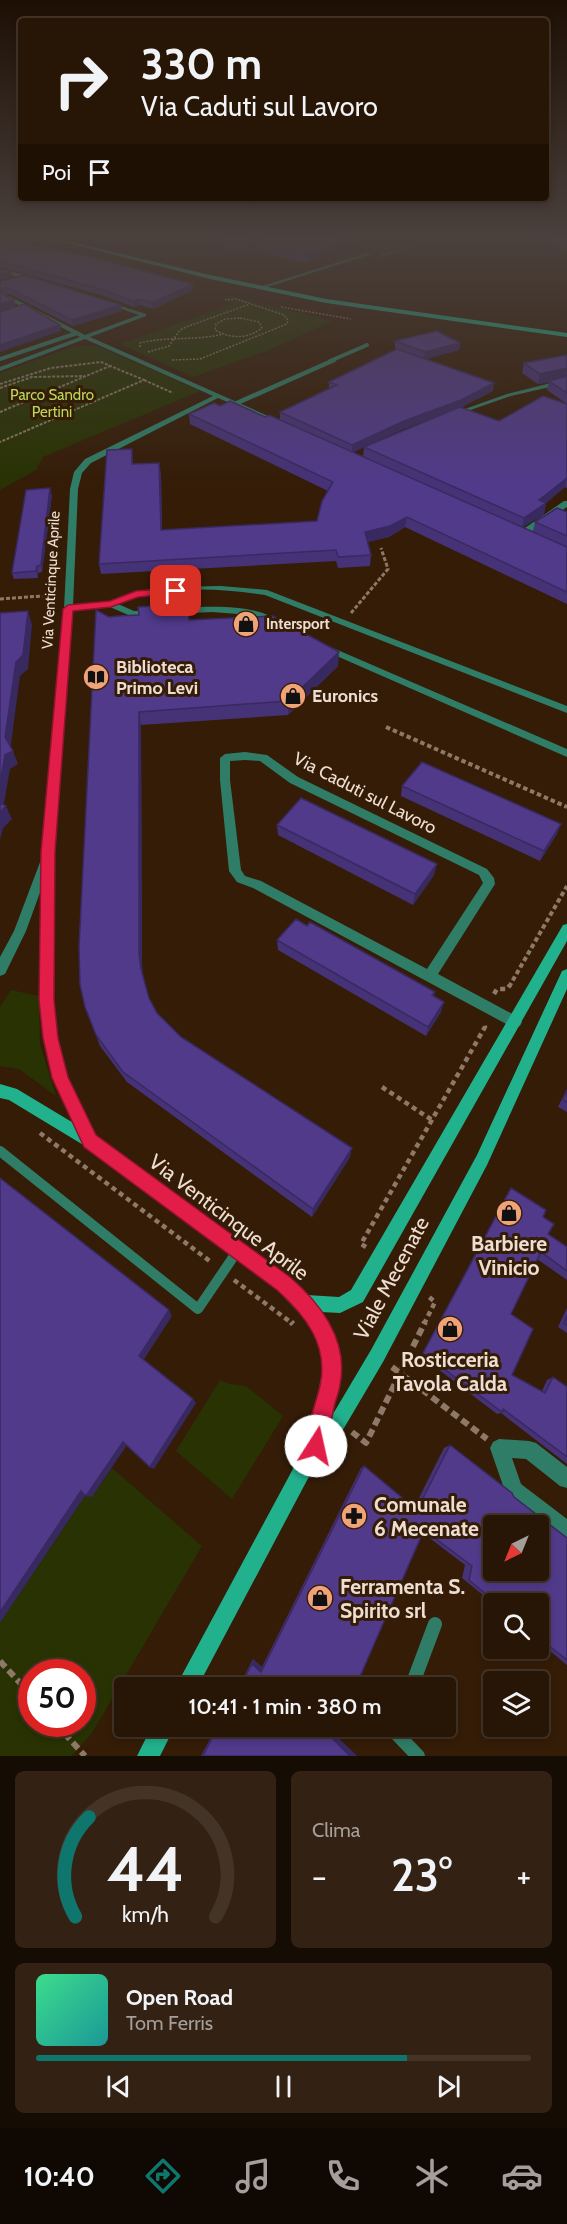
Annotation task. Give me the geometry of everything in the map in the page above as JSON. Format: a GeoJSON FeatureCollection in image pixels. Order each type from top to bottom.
{"type":"FeatureCollection","features":[{"type":"Feature","properties":{"kind":"main road"},"geometry":{"type":"LineString","coordinates":[[444,319],[567,335]]}},
{"type":"Feature","properties":{"kind":"main road","name":"Viale Mecenate"},"geometry":{"type":"LineString","coordinates":[[306,1304],[340,1305],[357,1296],[567,929]]}},
{"type":"Feature","properties":{"kind":"main road","name":"Viale Mecenate"},"geometry":{"type":"LineString","coordinates":[[191,1677],[316,1446],[338,1422],[415,1286],[482,1160],[567,975]]}},
{"type":"Feature","properties":{"kind":"main road","name":"Via Venticinque Aprile"},"geometry":{"type":"LineString","coordinates":[[0,1091],[12,1094],[90,1141],[238,1250],[306,1304],[328,1339],[331,1360],[331,1384],[316,1446]]}},
{"type":"Feature","properties":{"kind":"main road"},"geometry":{"type":"LineString","coordinates":[[148,1756],[158,1737]]}},
{"type":"Feature","properties":{"kind":"street"},"geometry":{"type":"LineString","coordinates":[[48,319],[290,428]]}},
{"type":"Feature","properties":{"kind":"street"},"geometry":{"type":"LineString","coordinates":[[0,369],[134,319]]}},
{"type":"Feature","properties":{"kind":"street"},"geometry":{"type":"LineString","coordinates":[[442,418],[509,395],[567,381]]}},
{"type":"Feature","properties":{"kind":"street","name":"Via Venticinque Aprile"},"geometry":{"type":"LineString","coordinates":[[90,1141],[60,1078],[51,1038],[47,1000],[48,852],[68,609],[74,489],[78,471],[95,457],[219,396]]}},
{"type":"Feature","properties":{"kind":"street"},"geometry":{"type":"LineString","coordinates":[[522,534],[567,503]]}},
{"type":"Feature","properties":{"kind":"street"},"geometry":{"type":"LineString","coordinates":[[512,529],[531,538]]}},
{"type":"Feature","properties":{"kind":"street"},"geometry":{"type":"LineString","coordinates":[[68,609],[111,604],[136,594],[155,592],[251,590],[267,593],[567,710]]}},
{"type":"Feature","properties":{"kind":"street"},"geometry":{"type":"LineString","coordinates":[[111,604],[132,614],[214,609],[241,611],[269,619],[286,628]]}},
{"type":"Feature","properties":{"kind":"street"},"geometry":{"type":"LineString","coordinates":[[314,642],[364,666],[567,753]]}},
{"type":"Feature","properties":{"kind":"street","name":"Via Caduti sul Lavoro"},"geometry":{"type":"LineString","coordinates":[[430,976],[489,884],[483,872],[294,780],[263,758],[225,758],[229,829],[235,871],[241,879],[257,884],[515,1022]]}},
{"type":"Feature","properties":{"kind":"street","name":"Via Venticinque Aprile"},"geometry":{"type":"LineString","coordinates":[[0,970],[20,931],[48,852]]}},
{"type":"Feature","properties":{"kind":"street"},"geometry":{"type":"LineString","coordinates":[[567,1479],[529,1450],[499,1448],[514,1490],[567,1531]]}},
{"type":"Feature","properties":{"kind":"lane"},"geometry":{"type":"LineString","coordinates":[[0,359],[77,333]]}},
{"type":"Feature","properties":{"kind":"lane"},"geometry":{"type":"LineString","coordinates":[[237,403],[367,345]]}},
{"type":"Feature","properties":{"kind":"lane"},"geometry":{"type":"LineString","coordinates":[[0,1151],[198,1309],[238,1250]]}},
{"type":"Feature","properties":{"kind":"lane"},"geometry":{"type":"LineString","coordinates":[[415,1677],[435,1624]]}},
{"type":"Feature","properties":{"kind":"lane"},"geometry":{"type":"LineString","coordinates":[[400,1737],[418,1756]]}},
{"type":"Feature","properties":{"kind":"path"},"geometry":{"type":"LineString","coordinates":[[142,354],[169,346],[180,330],[208,319]]}},
{"type":"Feature","properties":{"kind":"path"},"geometry":{"type":"LineString","coordinates":[[223,334],[214,327],[226,319]]}},
{"type":"Feature","properties":{"kind":"path"},"geometry":{"type":"LineString","coordinates":[[157,356],[141,349],[140,343],[158,337],[212,338],[223,334],[239,336],[254,334],[262,328],[262,325],[249,319]]}},
{"type":"Feature","properties":{"kind":"path"},"geometry":{"type":"LineString","coordinates":[[166,360],[200,360],[287,324],[287,319]]}},
{"type":"Feature","properties":{"kind":"path"},"geometry":{"type":"LineString","coordinates":[[0,384],[51,368],[101,362],[173,393]]}},
{"type":"Feature","properties":{"kind":"path"},"geometry":{"type":"LineString","coordinates":[[0,412],[112,366]]}},
{"type":"Feature","properties":{"kind":"path"},"geometry":{"type":"LineString","coordinates":[[0,388],[32,377],[89,376]]}},
{"type":"Feature","properties":{"kind":"path"},"geometry":{"type":"LineString","coordinates":[[0,442],[144,380]]}},
{"type":"Feature","properties":{"kind":"path"},"geometry":{"type":"LineString","coordinates":[[343,622],[388,569],[381,548]]}},
{"type":"Feature","properties":{"kind":"path"},"geometry":{"type":"LineString","coordinates":[[0,599],[69,594]]}},
{"type":"Feature","properties":{"kind":"path"},"geometry":{"type":"LineString","coordinates":[[386,727],[567,807]]}},
{"type":"Feature","properties":{"kind":"path"},"geometry":{"type":"LineString","coordinates":[[380,1258],[361,1244],[485,1027],[480,1016],[497,989],[507,989],[513,982],[567,886]]}},
{"type":"Feature","properties":{"kind":"path"},"geometry":{"type":"LineString","coordinates":[[382,1087],[432,1120]]}},
{"type":"Feature","properties":{"kind":"path"},"geometry":{"type":"LineString","coordinates":[[36,1130],[297,1329]]}},
{"type":"Feature","properties":{"kind":"path"},"geometry":{"type":"LineString","coordinates":[[366,1443],[435,1302],[415,1286]]}},
{"type":"Feature","properties":{"kind":"path"},"geometry":{"type":"LineString","coordinates":[[377,1356],[499,1448]]}},
{"type":"Feature","properties":{"kind":"path"},"geometry":{"type":"LineString","coordinates":[[0,1661],[18,1681]]}},
{"type":"Feature","properties":{"kind":"path"},"geometry":{"type":"LineString","coordinates":[[68,1737],[85,1756]]}},
{"type":"Feature","properties":{"kind":"green space","name":"Parco Sandro Pertini"},"geometry":{"type":"Polygon","coordinates":[[[191,319],[325,319],[333,321],[269,350],[193,377],[120,344],[191,319]]]}},
{"type":"Feature","properties":{"kind":"green space","name":"Parco Sandro Pertini"},"geometry":{"type":"Polygon","coordinates":[[[75,346],[98,346],[200,391],[43,457],[36,470],[0,490],[0,373],[75,346]]]}},
{"type":"Feature","properties":{"kind":"green space"},"geometry":{"type":"Polygon","coordinates":[[[11,990],[39,996],[40,1044],[56,1096],[19,1069],[0,1066],[0,1007],[11,990]]]}},
{"type":"Feature","properties":{"kind":"green space"},"geometry":{"type":"Polygon","coordinates":[[[220,1380],[246,1386],[283,1416],[232,1499],[176,1451],[220,1380]]]}},
{"type":"Feature","properties":{"kind":"green space"},"geometry":{"type":"Polygon","coordinates":[[[112,1468],[202,1546],[125,1677],[114,1677],[114,1696],[96,1726],[96,1659],[18,1659],[18,1737],[89,1737],[72,1756],[0,1756],[0,1623],[87,1493],[92,1497],[112,1468]]]}},
{"type":"Feature","properties":{"kind":"building"},"geometry":{"type":"Polygon","coordinates":[[[0,319],[50,319],[60,325],[0,345],[0,319]]]}},
{"type":"Feature","properties":{"kind":"building"},"geometry":{"type":"Polygon","coordinates":[[[437,331],[460,343],[425,352],[395,341],[437,331]]]}},
{"type":"Feature","properties":{"kind":"building"},"geometry":{"type":"Polygon","coordinates":[[[397,349],[494,383],[461,400],[404,421],[352,445],[280,412],[337,385],[329,382],[397,349]]]}},
{"type":"Feature","properties":{"kind":"building"},"geometry":{"type":"Polygon","coordinates":[[[567,355],[567,368],[540,374],[524,363],[567,355]]]}},
{"type":"Feature","properties":{"kind":"building"},"geometry":{"type":"Polygon","coordinates":[[[567,376],[567,393],[549,381],[567,376]]]}},
{"type":"Feature","properties":{"kind":"building"},"geometry":{"type":"Polygon","coordinates":[[[543,396],[567,404],[567,478],[539,500],[546,503],[524,518],[364,447],[460,407],[499,421],[543,396]]]}},
{"type":"Feature","properties":{"kind":"building"},"geometry":{"type":"Polygon","coordinates":[[[230,401],[265,417],[269,415],[567,547],[567,592],[407,517],[390,526],[365,532],[371,555],[338,557],[336,550],[99,564],[107,450],[132,449],[132,464],[159,463],[161,530],[317,521],[322,501],[333,482],[189,414],[214,403],[220,406],[230,401]]]}},
{"type":"Feature","properties":{"kind":"building"},"geometry":{"type":"Polygon","coordinates":[[[50,488],[41,565],[37,566],[36,571],[12,573],[26,490],[50,488]]]}},
{"type":"Feature","properties":{"kind":"building"},"geometry":{"type":"Polygon","coordinates":[[[557,508],[567,512],[567,536],[535,522],[557,508]]]}},
{"type":"Feature","properties":{"kind":"building"},"geometry":{"type":"Polygon","coordinates":[[[188,604],[189,620],[273,616],[339,652],[288,701],[139,712],[139,954],[149,998],[157,1013],[181,1037],[352,1148],[313,1209],[123,1072],[96,1035],[85,1007],[80,985],[79,947],[96,610],[109,617],[139,615],[138,607],[188,604]]]}},
{"type":"Feature","properties":{"kind":"building"},"geometry":{"type":"Polygon","coordinates":[[[28,611],[23,655],[16,662],[5,737],[13,751],[5,755],[0,784],[0,613],[28,611]]]}},
{"type":"Feature","properties":{"kind":"building"},"geometry":{"type":"Polygon","coordinates":[[[422,762],[561,824],[544,851],[402,786],[422,762]]]}},
{"type":"Feature","properties":{"kind":"building"},"geometry":{"type":"Polygon","coordinates":[[[301,798],[437,864],[415,894],[277,825],[301,798]]]}},
{"type":"Feature","properties":{"kind":"building"},"geometry":{"type":"Polygon","coordinates":[[[0,803],[6,806],[0,812],[0,803]]]}},
{"type":"Feature","properties":{"kind":"building"},"geometry":{"type":"Polygon","coordinates":[[[296,919],[307,926],[310,922],[435,992],[432,995],[444,1002],[428,1027],[277,940],[296,919]]]}},
{"type":"Feature","properties":{"kind":"building"},"geometry":{"type":"Polygon","coordinates":[[[0,1178],[169,1310],[139,1356],[193,1399],[150,1467],[123,1442],[86,1496],[81,1491],[0,1612],[0,1178]]]}},
{"type":"Feature","properties":{"kind":"building"},"geometry":{"type":"Polygon","coordinates":[[[511,1188],[546,1210],[543,1217],[554,1224],[548,1234],[567,1247],[567,1271],[541,1252],[511,1314],[533,1329],[512,1375],[545,1393],[553,1377],[567,1387],[567,1457],[423,1353],[511,1188]]]}},
{"type":"Feature","properties":{"kind":"building"},"geometry":{"type":"Polygon","coordinates":[[[450,1445],[537,1515],[483,1515],[483,1581],[549,1581],[549,1524],[567,1538],[567,1660],[549,1646],[549,1593],[485,1593],[469,1580],[472,1566],[424,1530],[360,1677],[245,1677],[252,1664],[261,1672],[364,1466],[417,1510],[450,1445]]]}},
{"type":"Feature","properties":{"kind":"building"},"geometry":{"type":"Polygon","coordinates":[[[212,1737],[334,1737],[333,1739],[350,1756],[203,1756],[212,1737]]]}},
{"type":"Feature","properties":{"kind":"place","name":"Intersport"},"geometry":{"type":"Point","coordinates":[246,624]}},
{"type":"Feature","properties":{"kind":"place","name":"Biblioteca Primo Levi"},"geometry":{"type":"Point","coordinates":[96,677]}},
{"type":"Feature","properties":{"kind":"place","name":"Euronics"},"geometry":{"type":"Point","coordinates":[293,696]}},
{"type":"Feature","properties":{"kind":"place","name":"Barbiere Vinicio"},"geometry":{"type":"Point","coordinates":[509,1213]}},
{"type":"Feature","properties":{"kind":"place","name":"Rosticceria Tavola Calda"},"geometry":{"type":"Point","coordinates":[450,1329]}},
{"type":"Feature","properties":{"kind":"place","name":"Comunale 6 Mecenate"},"geometry":{"type":"Point","coordinates":[354,1516]}},
{"type":"Feature","properties":{"kind":"place","name":"Ferramenta S. Spirito srl"},"geometry":{"type":"Point","coordinates":[320,1598]}},
{"type":"Feature","properties":{"kind":"route"},"geometry":{"type":"LineString","coordinates":[[176,591],[136,594],[111,604],[68,609],[48,852],[47,1000],[51,1038],[60,1078],[90,1141],[283,1284],[306,1304],[328,1339],[331,1360],[331,1384],[316,1446]]}}]}
